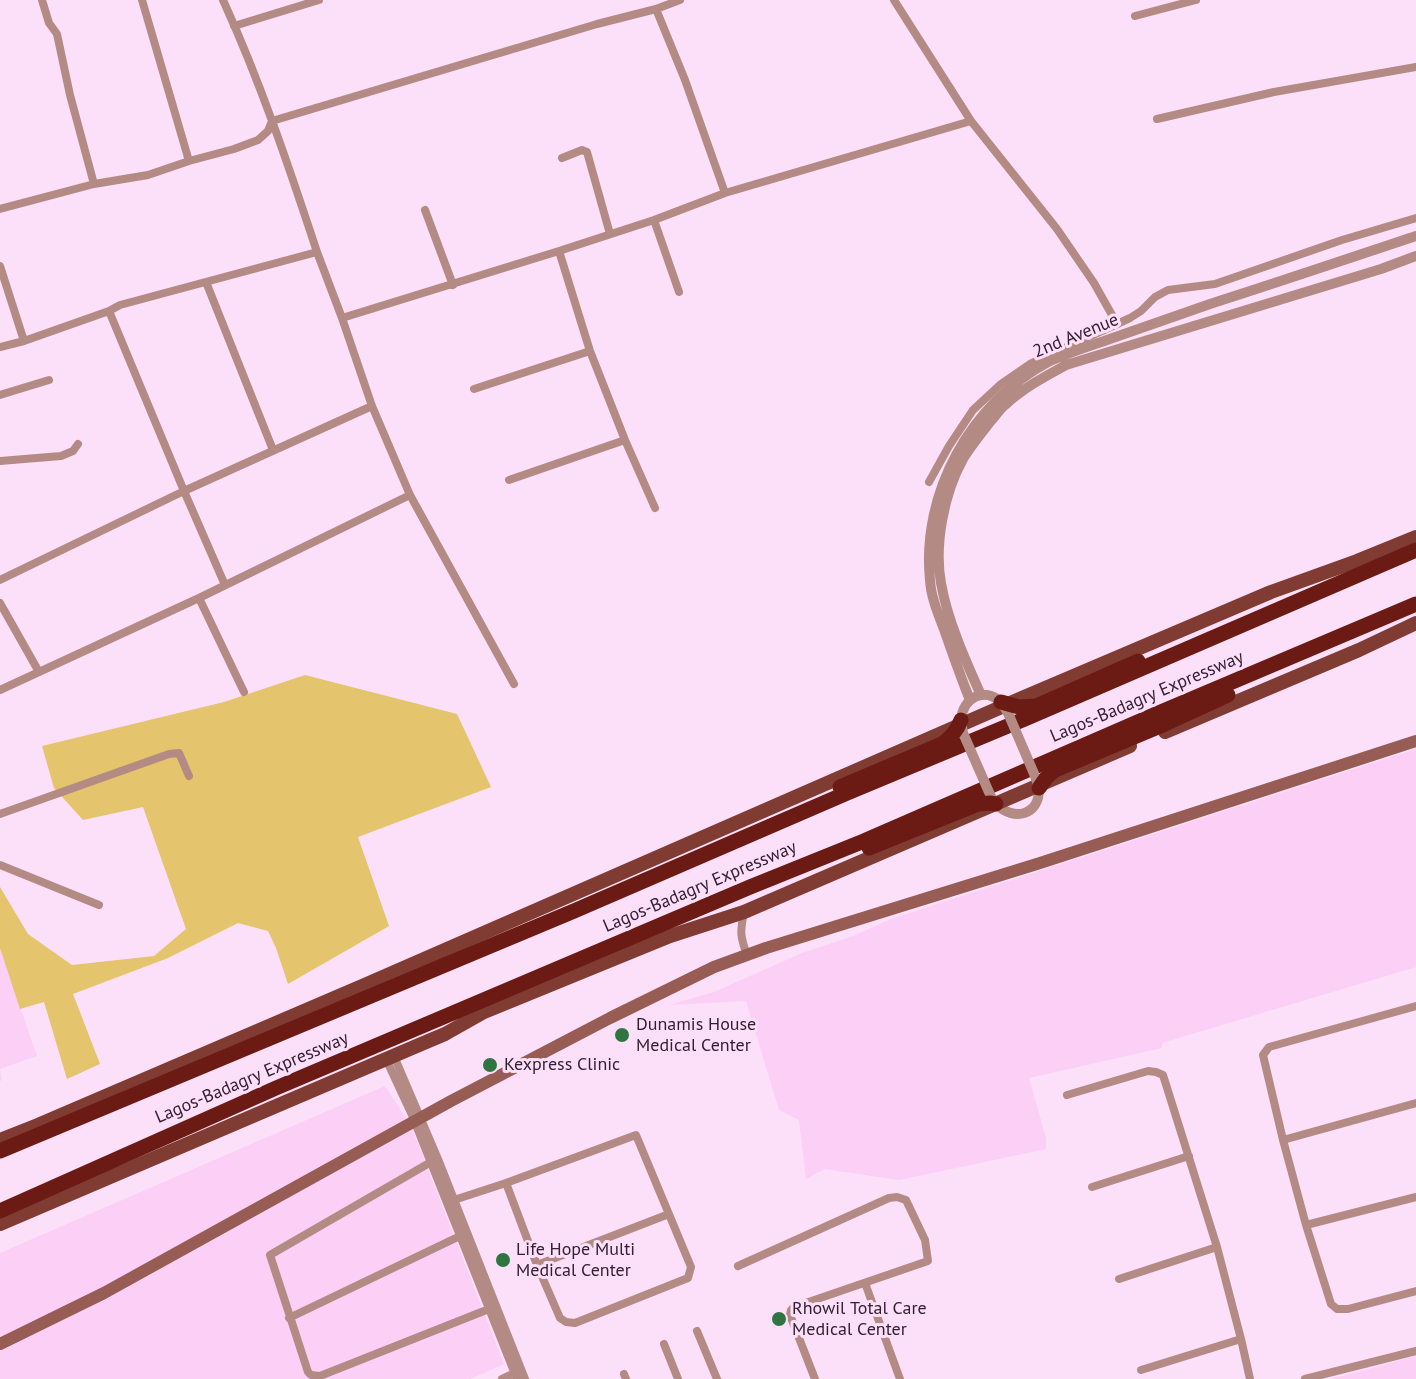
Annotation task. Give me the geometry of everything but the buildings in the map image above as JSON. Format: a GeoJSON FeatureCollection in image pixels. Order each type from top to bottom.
{"type":"FeatureCollection","features":[{"type":"Feature","properties":{"kind":"highway","name":"Lagos-Badagry Expressway"},"geometry":{"type":"LineString","coordinates":[[0,1151],[574,911],[1416,550]]}},
{"type":"Feature","properties":{"kind":"highway"},"geometry":{"type":"LineString","coordinates":[[1001,702],[1019,707],[1036,706],[1208,630],[1368,569]]}},
{"type":"Feature","properties":{"kind":"highway","name":"Lagos-Badagry Expressway"},"geometry":{"type":"LineString","coordinates":[[0,1211],[276,1088],[750,886],[864,841],[1416,604]]}},
{"type":"Feature","properties":{"kind":"highway"},"geometry":{"type":"LineString","coordinates":[[1039,788],[1056,770],[1165,724],[1376,622]]}},
{"type":"Feature","properties":{"kind":"highway"},"geometry":{"type":"LineString","coordinates":[[574,911],[727,837],[942,744],[958,728],[961,720]]}},
{"type":"Feature","properties":{"kind":"highway"},"geometry":{"type":"LineString","coordinates":[[608,947],[754,895],[978,804],[984,802],[996,804]]}},
{"type":"Feature","properties":{"kind":"main road"},"geometry":{"type":"LineString","coordinates":[[0,1140],[378,980],[1022,698],[1271,592],[1416,537]]}},
{"type":"Feature","properties":{"kind":"main road"},"geometry":{"type":"LineString","coordinates":[[744,912],[1359,650],[1416,622]]}},
{"type":"Feature","properties":{"kind":"main road"},"geometry":{"type":"LineString","coordinates":[[0,1344],[104,1293],[416,1117],[448,1095],[543,1048],[634,999],[712,962],[1416,736]]}},
{"type":"Feature","properties":{"kind":"main road"},"geometry":{"type":"LineString","coordinates":[[746,951],[1040,863],[1416,741]]}},
{"type":"Feature","properties":{"kind":"main road","name":"Lagos-Badagry Expressway"},"geometry":{"type":"LineString","coordinates":[[0,1224],[444,1034],[484,1012],[670,936],[744,912]]}},
{"type":"Feature","properties":{"kind":"main road"},"geometry":{"type":"LineString","coordinates":[[0,1336],[101,1288],[416,1117]]}},
{"type":"Feature","properties":{"kind":"street"},"geometry":{"type":"LineString","coordinates":[[42,0],[49,23],[57,34],[70,95],[94,184]]}},
{"type":"Feature","properties":{"kind":"street"},"geometry":{"type":"LineString","coordinates":[[142,0],[189,161]]}},
{"type":"Feature","properties":{"kind":"street"},"geometry":{"type":"LineString","coordinates":[[223,0],[272,121],[372,406],[410,495],[514,684]]}},
{"type":"Feature","properties":{"kind":"street"},"geometry":{"type":"LineString","coordinates":[[234,26],[319,0]]}},
{"type":"Feature","properties":{"kind":"street"},"geometry":{"type":"LineString","coordinates":[[272,121],[597,24],[656,9],[678,0]]}},
{"type":"Feature","properties":{"kind":"street"},"geometry":{"type":"LineString","coordinates":[[894,0],[971,121],[1056,229],[1094,283],[1118,324]]}},
{"type":"Feature","properties":{"kind":"street"},"geometry":{"type":"LineString","coordinates":[[1135,16],[1196,0]]}},
{"type":"Feature","properties":{"kind":"street"},"geometry":{"type":"LineString","coordinates":[[656,9],[685,80],[725,193]]}},
{"type":"Feature","properties":{"kind":"street"},"geometry":{"type":"LineString","coordinates":[[1157,119],[1274,92],[1416,67]]}},
{"type":"Feature","properties":{"kind":"street"},"geometry":{"type":"LineString","coordinates":[[0,209],[94,184],[148,175],[234,149],[258,140],[268,131],[272,121]]}},
{"type":"Feature","properties":{"kind":"street"},"geometry":{"type":"LineString","coordinates":[[342,318],[654,220],[725,193],[971,121]]}},
{"type":"Feature","properties":{"kind":"street"},"geometry":{"type":"LineString","coordinates":[[562,158],[582,150],[587,152],[610,234]]}},
{"type":"Feature","properties":{"kind":"street"},"geometry":{"type":"LineString","coordinates":[[425,210],[453,285]]}},
{"type":"Feature","properties":{"kind":"street"},"geometry":{"type":"LineString","coordinates":[[928,482],[973,410],[1001,384],[1030,364],[1130,318],[1155,297],[1168,290],[1215,284],[1342,240],[1416,218]]}},
{"type":"Feature","properties":{"kind":"street"},"geometry":{"type":"LineString","coordinates":[[654,220],[678,292]]}},
{"type":"Feature","properties":{"kind":"street","name":"2nd Avenue"},"geometry":{"type":"LineString","coordinates":[[970,700],[936,610],[930,581],[929,549],[933,514],[966,436],[1006,391],[1033,371],[1068,353],[1416,236]]}},
{"type":"Feature","properties":{"kind":"street"},"geometry":{"type":"LineString","coordinates":[[559,251],[590,351],[655,508]]}},
{"type":"Feature","properties":{"kind":"street"},"geometry":{"type":"LineString","coordinates":[[0,347],[24,341],[120,305],[317,252]]}},
{"type":"Feature","properties":{"kind":"street","name":"2nd Avenue"},"geometry":{"type":"LineString","coordinates":[[981,695],[946,608],[940,581],[939,553],[948,482],[982,432],[1004,406],[1022,390],[1066,366],[1381,269],[1416,256]]}},
{"type":"Feature","properties":{"kind":"street"},"geometry":{"type":"LineString","coordinates":[[0,266],[24,341]]}},
{"type":"Feature","properties":{"kind":"street"},"geometry":{"type":"LineString","coordinates":[[206,282],[273,450]]}},
{"type":"Feature","properties":{"kind":"street"},"geometry":{"type":"LineString","coordinates":[[109,311],[225,585]]}},
{"type":"Feature","properties":{"kind":"street"},"geometry":{"type":"LineString","coordinates":[[474,390],[590,351]]}},
{"type":"Feature","properties":{"kind":"street"},"geometry":{"type":"LineString","coordinates":[[0,395],[49,380]]}},
{"type":"Feature","properties":{"kind":"street"},"geometry":{"type":"LineString","coordinates":[[0,580],[184,491],[372,406]]}},
{"type":"Feature","properties":{"kind":"street"},"geometry":{"type":"LineString","coordinates":[[509,480],[626,441]]}},
{"type":"Feature","properties":{"kind":"street"},"geometry":{"type":"LineString","coordinates":[[0,461],[61,456],[73,452],[78,444]]}},
{"type":"Feature","properties":{"kind":"street"},"geometry":{"type":"LineString","coordinates":[[0,690],[199,598],[410,495]]}},
{"type":"Feature","properties":{"kind":"street"},"geometry":{"type":"LineString","coordinates":[[199,598],[244,692]]}},
{"type":"Feature","properties":{"kind":"street"},"geometry":{"type":"LineString","coordinates":[[0,603],[39,672]]}},
{"type":"Feature","properties":{"kind":"street"},"geometry":{"type":"LineString","coordinates":[[981,695],[991,696],[1001,702],[1035,776],[1039,788],[1037,800],[1026,813],[1005,812],[992,799],[963,733],[961,720],[963,708],[970,700],[981,695]]}},
{"type":"Feature","properties":{"kind":"street"},"geometry":{"type":"LineString","coordinates":[[0,814],[169,754],[179,753],[189,776]]}},
{"type":"Feature","properties":{"kind":"street"},"geometry":{"type":"LineString","coordinates":[[0,865],[99,905]]}},
{"type":"Feature","properties":{"kind":"street"},"geometry":{"type":"LineString","coordinates":[[744,912],[741,938],[746,951]]}},
{"type":"Feature","properties":{"kind":"street"},"geometry":{"type":"LineString","coordinates":[[1416,1006],[1269,1047],[1263,1055],[1306,1225],[1331,1304],[1338,1309],[1348,1309],[1416,1291]]}},
{"type":"Feature","properties":{"kind":"street"},"geometry":{"type":"LineString","coordinates":[[390,1057],[454,1200],[525,1379]]}},
{"type":"Feature","properties":{"kind":"street"},"geometry":{"type":"LineString","coordinates":[[1067,1095],[1148,1071],[1163,1075],[1217,1247],[1250,1379]]}},
{"type":"Feature","properties":{"kind":"street"},"geometry":{"type":"LineString","coordinates":[[1283,1140],[1416,1103]]}},
{"type":"Feature","properties":{"kind":"street"},"geometry":{"type":"LineString","coordinates":[[416,1117],[431,1162],[516,1376],[502,1379]]}},
{"type":"Feature","properties":{"kind":"street"},"geometry":{"type":"LineString","coordinates":[[454,1200],[506,1184],[636,1135],[692,1267],[688,1278],[575,1323],[566,1322],[560,1318],[506,1184]]}},
{"type":"Feature","properties":{"kind":"street"},"geometry":{"type":"LineString","coordinates":[[1092,1187],[1189,1156]]}},
{"type":"Feature","properties":{"kind":"street"},"geometry":{"type":"LineString","coordinates":[[431,1162],[270,1255],[308,1372],[311,1375],[320,1376],[489,1309]]}},
{"type":"Feature","properties":{"kind":"street"},"geometry":{"type":"LineString","coordinates":[[738,1266],[889,1197],[906,1200],[925,1240],[928,1261],[790,1310],[790,1316],[815,1379]]}},
{"type":"Feature","properties":{"kind":"street"},"geometry":{"type":"LineString","coordinates":[[1306,1225],[1416,1197]]}},
{"type":"Feature","properties":{"kind":"street"},"geometry":{"type":"LineString","coordinates":[[537,1265],[669,1214]]}},
{"type":"Feature","properties":{"kind":"street"},"geometry":{"type":"LineString","coordinates":[[289,1318],[460,1236]]}},
{"type":"Feature","properties":{"kind":"street"},"geometry":{"type":"LineString","coordinates":[[1119,1279],[1217,1247]]}},
{"type":"Feature","properties":{"kind":"street"},"geometry":{"type":"LineString","coordinates":[[864,1283],[900,1379]]}},
{"type":"Feature","properties":{"kind":"street"},"geometry":{"type":"LineString","coordinates":[[697,1331],[717,1379]]}},
{"type":"Feature","properties":{"kind":"street"},"geometry":{"type":"LineString","coordinates":[[1141,1370],[1241,1338]]}},
{"type":"Feature","properties":{"kind":"street"},"geometry":{"type":"LineString","coordinates":[[664,1344],[678,1379]]}},
{"type":"Feature","properties":{"kind":"street"},"geometry":{"type":"LineString","coordinates":[[1305,1379],[1416,1351]]}},
{"type":"Feature","properties":{"kind":"shaded area"},"geometry":{"type":"Polygon","coordinates":[[[305,675],[457,714],[491,787],[358,837],[389,926],[288,984],[268,931],[238,923],[168,958],[73,994],[100,1064],[67,1079],[44,1002],[20,1009],[0,948],[0,887],[28,934],[72,965],[154,956],[186,929],[143,807],[83,820],[54,788],[42,746],[224,702],[305,675]]]}},
{"type":"Feature","properties":{"kind":"shaded area"},"geometry":{"type":"Polygon","coordinates":[[[1416,749],[1416,967],[1162,1043],[1162,1048],[1029,1078],[1046,1138],[1046,1149],[899,1180],[825,1169],[806,1179],[799,1120],[779,1110],[746,1001],[669,1005],[714,992],[802,953],[853,936],[891,919],[1416,749]]]}},
{"type":"Feature","properties":{"kind":"shaded area"},"geometry":{"type":"Polygon","coordinates":[[[0,948],[37,1056],[0,1069],[0,948]]]}},
{"type":"Feature","properties":{"kind":"shaded area"},"geometry":{"type":"Polygon","coordinates":[[[385,1086],[411,1126],[504,1364],[470,1379],[0,1379],[0,1253],[385,1086]]]}},
{"type":"Feature","properties":{"kind":"shaded area"},"geometry":{"type":"Polygon","coordinates":[[[1416,1356],[1416,1379],[1329,1379],[1350,1374],[1416,1356]]]}},
{"type":"Feature","properties":{"kind":"place","name":"Dunamis House Medical Center"},"geometry":{"type":"Point","coordinates":[622,1035]}},
{"type":"Feature","properties":{"kind":"place","name":"Kexpress Clinic"},"geometry":{"type":"Point","coordinates":[490,1065]}},
{"type":"Feature","properties":{"kind":"place","name":"Life Hope Multi Medical Center"},"geometry":{"type":"Point","coordinates":[503,1260]}},
{"type":"Feature","properties":{"kind":"place","name":"Rhowil Total Care Medical Center"},"geometry":{"type":"Point","coordinates":[779,1319]}}]}
